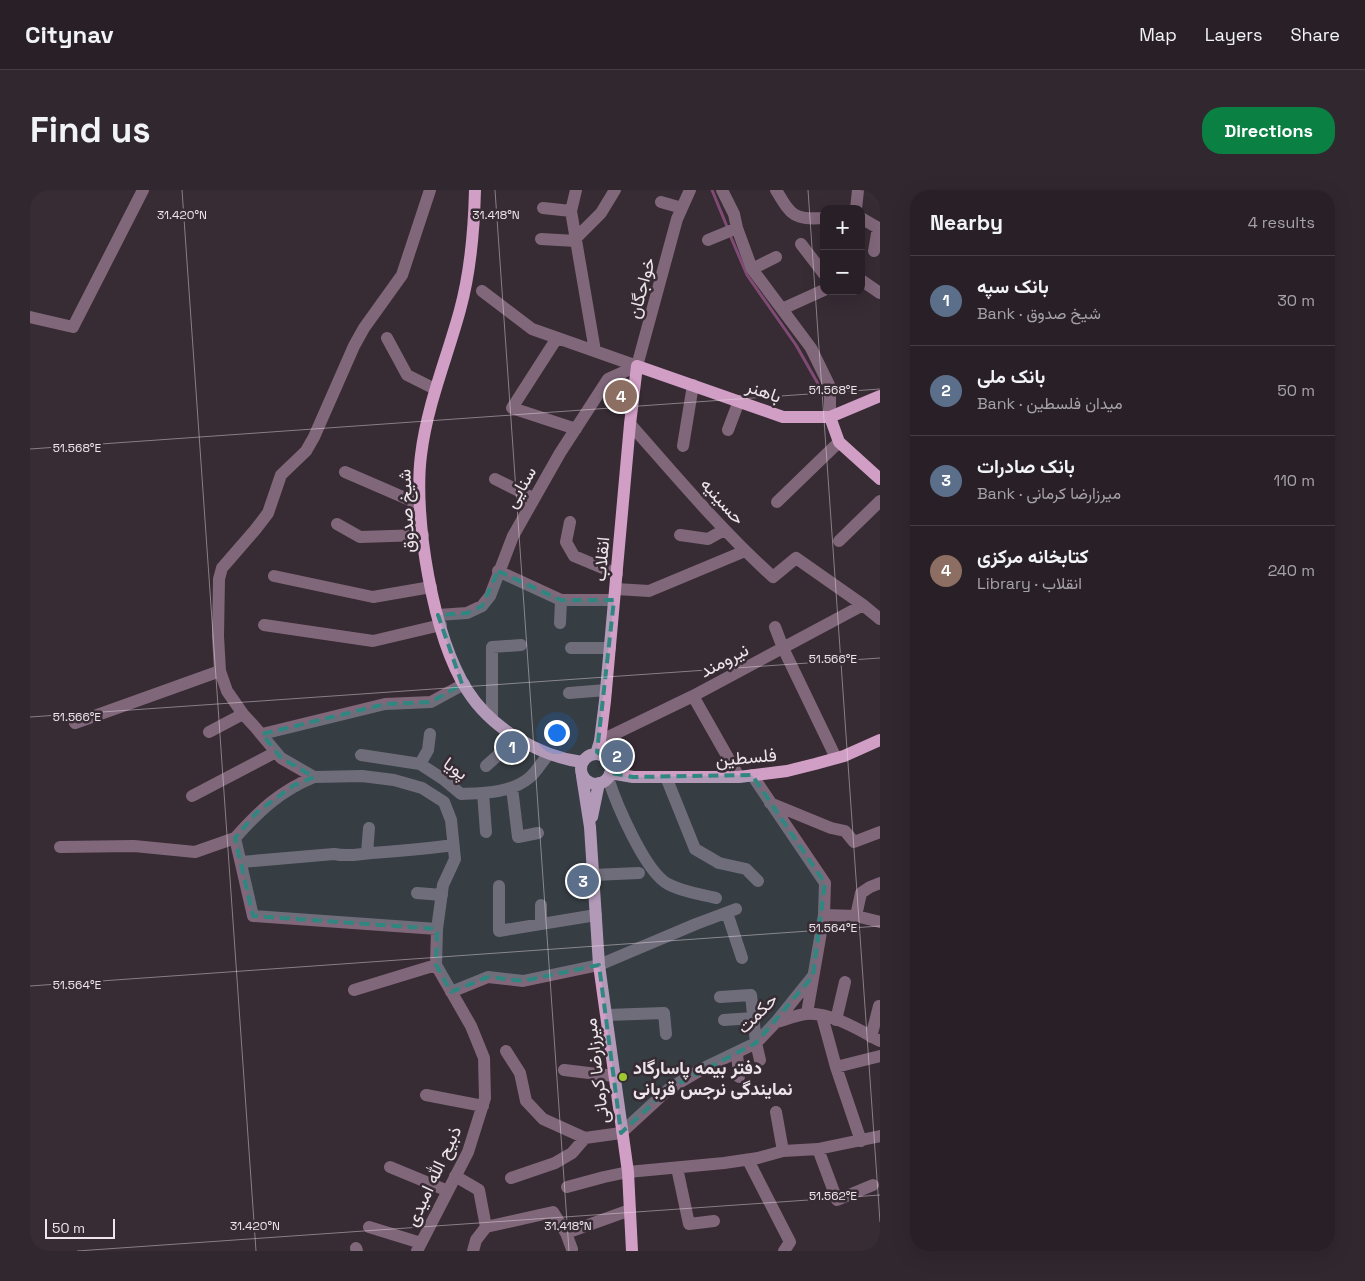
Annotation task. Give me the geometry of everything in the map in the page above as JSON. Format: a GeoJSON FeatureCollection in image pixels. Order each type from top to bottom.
{"type":"FeatureCollection","features":[{"type":"Feature","properties":{"kind":"main road","name":"شیخ صدوق"},"geometry":{"type":"LineString","coordinates":[[475,190],[471,263],[461,308],[424,430],[419,473],[419,504],[432,587],[448,649],[468,691],[492,717],[534,748],[549,754],[582,762]]}},
{"type":"Feature","properties":{"kind":"main road","name":"باهنر"},"geometry":{"type":"LineString","coordinates":[[637,366],[783,417],[830,417],[880,396]]}},
{"type":"Feature","properties":{"kind":"main road","name":"انقلاب"},"geometry":{"type":"LineString","coordinates":[[598,748],[606,690],[637,366]]}},
{"type":"Feature","properties":{"kind":"main road"},"geometry":{"type":"LineString","coordinates":[[830,417],[839,442],[880,479]]}},
{"type":"Feature","properties":{"kind":"main road","name":"فلسطین"},"geometry":{"type":"LineString","coordinates":[[582,776],[589,782],[605,778],[746,776],[787,770],[836,758],[880,740]]}},
{"type":"Feature","properties":{"kind":"main road"},"geometry":{"type":"LineString","coordinates":[[598,748],[601,755],[610,764],[590,827],[581,772],[582,762],[598,748]]}},
{"type":"Feature","properties":{"kind":"main road","name":"میرزارضا کرمانی"},"geometry":{"type":"LineString","coordinates":[[590,827],[599,965],[621,1134],[628,1172],[632,1251]]}},
{"type":"Feature","properties":{"kind":"street"},"geometry":{"type":"LineString","coordinates":[[30,317],[73,327],[143,190]]}},
{"type":"Feature","properties":{"kind":"street"},"geometry":{"type":"LineString","coordinates":[[314,777],[281,758],[243,714],[227,691],[220,671],[218,626],[219,579],[222,568],[268,513],[281,475],[306,451],[364,328],[402,275],[430,190]]}},
{"type":"Feature","properties":{"kind":"street"},"geometry":{"type":"LineString","coordinates":[[576,190],[571,211],[595,351]]}},
{"type":"Feature","properties":{"kind":"street"},"geometry":{"type":"LineString","coordinates":[[541,239],[576,239],[601,213],[615,190]]}},
{"type":"Feature","properties":{"kind":"street","name":"خواجگان"},"geometry":{"type":"LineString","coordinates":[[637,366],[680,214],[690,190]]}},
{"type":"Feature","properties":{"kind":"street"},"geometry":{"type":"LineString","coordinates":[[722,190],[734,214],[737,228],[752,269],[812,348],[830,387],[830,417]]}},
{"type":"Feature","properties":{"kind":"street"},"geometry":{"type":"LineString","coordinates":[[776,190],[789,212],[806,219],[820,218]]}},
{"type":"Feature","properties":{"kind":"street"},"geometry":{"type":"LineString","coordinates":[[856,205],[858,190]]}},
{"type":"Feature","properties":{"kind":"street"},"geometry":{"type":"LineString","coordinates":[[661,202],[680,214]]}},
{"type":"Feature","properties":{"kind":"street"},"geometry":{"type":"LineString","coordinates":[[543,208],[571,211]]}},
{"type":"Feature","properties":{"kind":"street"},"geometry":{"type":"LineString","coordinates":[[865,220],[879,229],[874,251]]}},
{"type":"Feature","properties":{"kind":"street"},"geometry":{"type":"LineString","coordinates":[[708,240],[737,228]]}},
{"type":"Feature","properties":{"kind":"street"},"geometry":{"type":"LineString","coordinates":[[801,244],[820,269]]}},
{"type":"Feature","properties":{"kind":"street"},"geometry":{"type":"LineString","coordinates":[[752,269],[776,257]]}},
{"type":"Feature","properties":{"kind":"street"},"geometry":{"type":"LineString","coordinates":[[865,283],[880,293]]}},
{"type":"Feature","properties":{"kind":"street"},"geometry":{"type":"LineString","coordinates":[[482,290],[532,329],[637,366]]}},
{"type":"Feature","properties":{"kind":"street"},"geometry":{"type":"LineString","coordinates":[[782,309],[820,292]]}},
{"type":"Feature","properties":{"kind":"street"},"geometry":{"type":"LineString","coordinates":[[387,338],[407,375],[436,389]]}},
{"type":"Feature","properties":{"kind":"street"},"geometry":{"type":"LineString","coordinates":[[558,338],[512,408],[576,429]]}},
{"type":"Feature","properties":{"kind":"street","name":"سنایی"},"geometry":{"type":"LineString","coordinates":[[264,625],[373,641],[440,620],[467,614],[482,606],[490,596],[513,536],[533,498],[608,379],[637,366]]}},
{"type":"Feature","properties":{"kind":"street"},"geometry":{"type":"LineString","coordinates":[[683,446],[693,385]]}},
{"type":"Feature","properties":{"kind":"street"},"geometry":{"type":"LineString","coordinates":[[728,430],[739,401]]}},
{"type":"Feature","properties":{"kind":"street","name":"حسینیه"},"geometry":{"type":"LineString","coordinates":[[630,424],[724,530],[773,577],[796,558],[863,605]]}},
{"type":"Feature","properties":{"kind":"street"},"geometry":{"type":"LineString","coordinates":[[777,502],[839,442]]}},
{"type":"Feature","properties":{"kind":"street"},"geometry":{"type":"LineString","coordinates":[[345,472],[419,504]]}},
{"type":"Feature","properties":{"kind":"street"},"geometry":{"type":"LineString","coordinates":[[495,480],[533,498]]}},
{"type":"Feature","properties":{"kind":"street"},"geometry":{"type":"LineString","coordinates":[[839,541],[880,501]]}},
{"type":"Feature","properties":{"kind":"street"},"geometry":{"type":"LineString","coordinates":[[570,522],[566,542],[574,556],[617,574]]}},
{"type":"Feature","properties":{"kind":"street"},"geometry":{"type":"LineString","coordinates":[[337,524],[360,537],[423,535]]}},
{"type":"Feature","properties":{"kind":"street"},"geometry":{"type":"LineString","coordinates":[[680,535],[708,539],[724,530]]}},
{"type":"Feature","properties":{"kind":"street"},"geometry":{"type":"LineString","coordinates":[[498,571],[561,600],[649,592],[745,551]]}},
{"type":"Feature","properties":{"kind":"street"},"geometry":{"type":"LineString","coordinates":[[274,576],[373,597],[432,587]]}},
{"type":"Feature","properties":{"kind":"street"},"geometry":{"type":"LineString","coordinates":[[560,622],[561,600]]}},
{"type":"Feature","properties":{"kind":"street"},"geometry":{"type":"LineString","coordinates":[[863,605],[880,619]]}},
{"type":"Feature","properties":{"kind":"street","name":"نیرومند"},"geometry":{"type":"LineString","coordinates":[[598,748],[863,605]]}},
{"type":"Feature","properties":{"kind":"street"},"geometry":{"type":"LineString","coordinates":[[775,627],[836,758]]}},
{"type":"Feature","properties":{"kind":"street"},"geometry":{"type":"LineString","coordinates":[[492,717],[492,647],[522,645]]}},
{"type":"Feature","properties":{"kind":"street"},"geometry":{"type":"LineString","coordinates":[[571,648],[610,648]]}},
{"type":"Feature","properties":{"kind":"street"},"geometry":{"type":"LineString","coordinates":[[75,723],[220,671]]}},
{"type":"Feature","properties":{"kind":"street"},"geometry":{"type":"LineString","coordinates":[[262,734],[385,704],[431,702],[464,684]]}},
{"type":"Feature","properties":{"kind":"street"},"geometry":{"type":"LineString","coordinates":[[569,694],[606,690]]}},
{"type":"Feature","properties":{"kind":"street","name":"حکمت"},"geometry":{"type":"LineString","coordinates":[[693,696],[746,776],[770,803],[825,883],[824,915],[807,1014]]}},
{"type":"Feature","properties":{"kind":"street"},"geometry":{"type":"LineString","coordinates":[[209,732],[243,714]]}},
{"type":"Feature","properties":{"kind":"street"},"geometry":{"type":"LineString","coordinates":[[420,764],[428,750],[430,734]]}},
{"type":"Feature","properties":{"kind":"street"},"geometry":{"type":"LineString","coordinates":[[486,766],[518,738]]}},
{"type":"Feature","properties":{"kind":"street"},"geometry":{"type":"LineString","coordinates":[[192,796],[276,752]]}},
{"type":"Feature","properties":{"kind":"street","name":"پویا"},"geometry":{"type":"LineString","coordinates":[[361,755],[420,764],[461,794],[483,793],[512,788],[530,778],[549,754]]}},
{"type":"Feature","properties":{"kind":"street"},"geometry":{"type":"LineString","coordinates":[[60,847],[134,846],[195,852],[235,838],[257,812],[294,785],[314,777],[362,776],[394,780],[422,788],[444,802],[451,820],[455,859],[443,886],[437,929],[436,965],[354,990]]}},
{"type":"Feature","properties":{"kind":"street"},"geometry":{"type":"LineString","coordinates":[[666,777],[695,849],[719,863],[746,869],[758,881]]}},
{"type":"Feature","properties":{"kind":"street"},"geometry":{"type":"LineString","coordinates":[[605,778],[614,799],[654,873],[666,884],[681,890],[716,898]]}},
{"type":"Feature","properties":{"kind":"street"},"geometry":{"type":"LineString","coordinates":[[512,788],[518,837],[538,833]]}},
{"type":"Feature","properties":{"kind":"street"},"geometry":{"type":"LineString","coordinates":[[483,793],[486,832]]}},
{"type":"Feature","properties":{"kind":"street"},"geometry":{"type":"LineString","coordinates":[[770,803],[831,828],[846,831],[854,842],[880,832]]}},
{"type":"Feature","properties":{"kind":"street"},"geometry":{"type":"LineString","coordinates":[[367,853],[369,828]]}},
{"type":"Feature","properties":{"kind":"street"},"geometry":{"type":"LineString","coordinates":[[235,838],[253,916],[437,929]]}},
{"type":"Feature","properties":{"kind":"street"},"geometry":{"type":"LineString","coordinates":[[241,862],[334,854],[348,856],[453,845]]}},
{"type":"Feature","properties":{"kind":"street"},"geometry":{"type":"LineString","coordinates":[[593,875],[639,873]]}},
{"type":"Feature","properties":{"kind":"street"},"geometry":{"type":"LineString","coordinates":[[856,916],[861,893],[880,883]]}},
{"type":"Feature","properties":{"kind":"street"},"geometry":{"type":"LineString","coordinates":[[499,886],[499,931],[596,915]]}},
{"type":"Feature","properties":{"kind":"street"},"geometry":{"type":"LineString","coordinates":[[416,893],[442,895]]}},
{"type":"Feature","properties":{"kind":"street"},"geometry":{"type":"LineString","coordinates":[[541,905],[541,924]]}},
{"type":"Feature","properties":{"kind":"street"},"geometry":{"type":"LineString","coordinates":[[451,992],[488,977],[523,981],[599,965],[732,911],[742,958]]}},
{"type":"Feature","properties":{"kind":"street"},"geometry":{"type":"LineString","coordinates":[[824,915],[856,916],[880,922]]}},
{"type":"Feature","properties":{"kind":"street","name":"ذبیح الله امیدی"},"geometry":{"type":"LineString","coordinates":[[418,1247],[468,1152],[485,1098],[484,1058],[471,1026],[436,965]]}},
{"type":"Feature","properties":{"kind":"street","name":"حکمت"},"geometry":{"type":"LineString","coordinates":[[621,1134],[670,1088],[706,1066],[737,1053],[756,1042],[776,1022],[813,976]]}},
{"type":"Feature","properties":{"kind":"street"},"geometry":{"type":"LineString","coordinates":[[836,1020],[846,982]]}},
{"type":"Feature","properties":{"kind":"street"},"geometry":{"type":"LineString","coordinates":[[720,997],[751,996],[760,1060]]}},
{"type":"Feature","properties":{"kind":"street"},"geometry":{"type":"LineString","coordinates":[[776,1022],[807,1014],[822,1016],[848,1024],[875,1039],[879,1006]]}},
{"type":"Feature","properties":{"kind":"street"},"geometry":{"type":"LineString","coordinates":[[607,1015],[664,1013],[666,1034]]}},
{"type":"Feature","properties":{"kind":"street"},"geometry":{"type":"LineString","coordinates":[[822,1016],[860,1141]]}},
{"type":"Feature","properties":{"kind":"street"},"geometry":{"type":"LineString","coordinates":[[724,1020],[754,1018]]}},
{"type":"Feature","properties":{"kind":"street"},"geometry":{"type":"LineString","coordinates":[[506,1051],[520,1073],[526,1101],[543,1119],[585,1138],[621,1134]]}},
{"type":"Feature","properties":{"kind":"street"},"geometry":{"type":"LineString","coordinates":[[737,1053],[739,1077]]}},
{"type":"Feature","properties":{"kind":"street"},"geometry":{"type":"LineString","coordinates":[[836,1067],[880,1056]]}},
{"type":"Feature","properties":{"kind":"street"},"geometry":{"type":"LineString","coordinates":[[564,1070],[614,1076]]}},
{"type":"Feature","properties":{"kind":"street"},"geometry":{"type":"LineString","coordinates":[[426,1095],[483,1106]]}},
{"type":"Feature","properties":{"kind":"street"},"geometry":{"type":"LineString","coordinates":[[776,1112],[783,1151]]}},
{"type":"Feature","properties":{"kind":"street"},"geometry":{"type":"LineString","coordinates":[[567,1188],[628,1172],[748,1160],[783,1151],[818,1149],[880,1136]]}},
{"type":"Feature","properties":{"kind":"street"},"geometry":{"type":"LineString","coordinates":[[512,1178],[555,1163],[572,1153],[585,1138]]}},
{"type":"Feature","properties":{"kind":"street"},"geometry":{"type":"LineString","coordinates":[[818,1149],[837,1200],[873,1185]]}},
{"type":"Feature","properties":{"kind":"street"},"geometry":{"type":"LineString","coordinates":[[748,1160],[790,1242],[784,1251]]}},
{"type":"Feature","properties":{"kind":"street"},"geometry":{"type":"LineString","coordinates":[[390,1167],[448,1191]]}},
{"type":"Feature","properties":{"kind":"street"},"geometry":{"type":"LineString","coordinates":[[678,1168],[689,1224],[714,1221]]}},
{"type":"Feature","properties":{"kind":"street"},"geometry":{"type":"LineString","coordinates":[[455,1176],[479,1190],[486,1227]]}},
{"type":"Feature","properties":{"kind":"street"},"geometry":{"type":"LineString","coordinates":[[566,1233],[630,1210]]}},
{"type":"Feature","properties":{"kind":"street"},"geometry":{"type":"LineString","coordinates":[[473,1251],[476,1240],[486,1227],[553,1212],[566,1233],[572,1250]]}},
{"type":"Feature","properties":{"kind":"street"},"geometry":{"type":"LineString","coordinates":[[369,1227],[418,1247]]}},
{"type":"Feature","properties":{"kind":"highlighted area"},"geometry":{"type":"Polygon","coordinates":[[[498,571],[561,600],[614,600],[597,752],[608,760],[611,773],[633,777],[752,775],[825,883],[813,976],[756,1043],[670,1088],[621,1133],[599,965],[523,981],[488,977],[451,992],[436,965],[437,929],[253,916],[235,838],[257,812],[294,785],[314,777],[281,758],[262,734],[385,704],[431,702],[462,684],[438,615],[467,613],[482,606],[498,571]]]}},
{"type":"Feature","properties":{"kind":"waterway"},"geometry":{"type":"LineString","coordinates":[[712,190],[728,229]]}},
{"type":"Feature","properties":{"kind":"waterway"},"geometry":{"type":"LineString","coordinates":[[730,235],[747,275],[796,345],[825,396]]}},
{"type":"Feature","properties":{"kind":"place","name":"کتابخانه مرکزی"},"geometry":{"type":"Point","coordinates":[621,396]}},
{"type":"Feature","properties":{"kind":"place","name":"بانک سپه"},"geometry":{"type":"Point","coordinates":[512,747]}},
{"type":"Feature","properties":{"kind":"place","name":"بانک ملی"},"geometry":{"type":"Point","coordinates":[617,756]}},
{"type":"Feature","properties":{"kind":"place","name":"بانک صادرات"},"geometry":{"type":"Point","coordinates":[583,881]}},
{"type":"Feature","properties":{"kind":"place","name":"دفتر بیمه پاسارگاد نمایندگی نرجس قربانی"},"geometry":{"type":"Point","coordinates":[623,1077]}}]}
